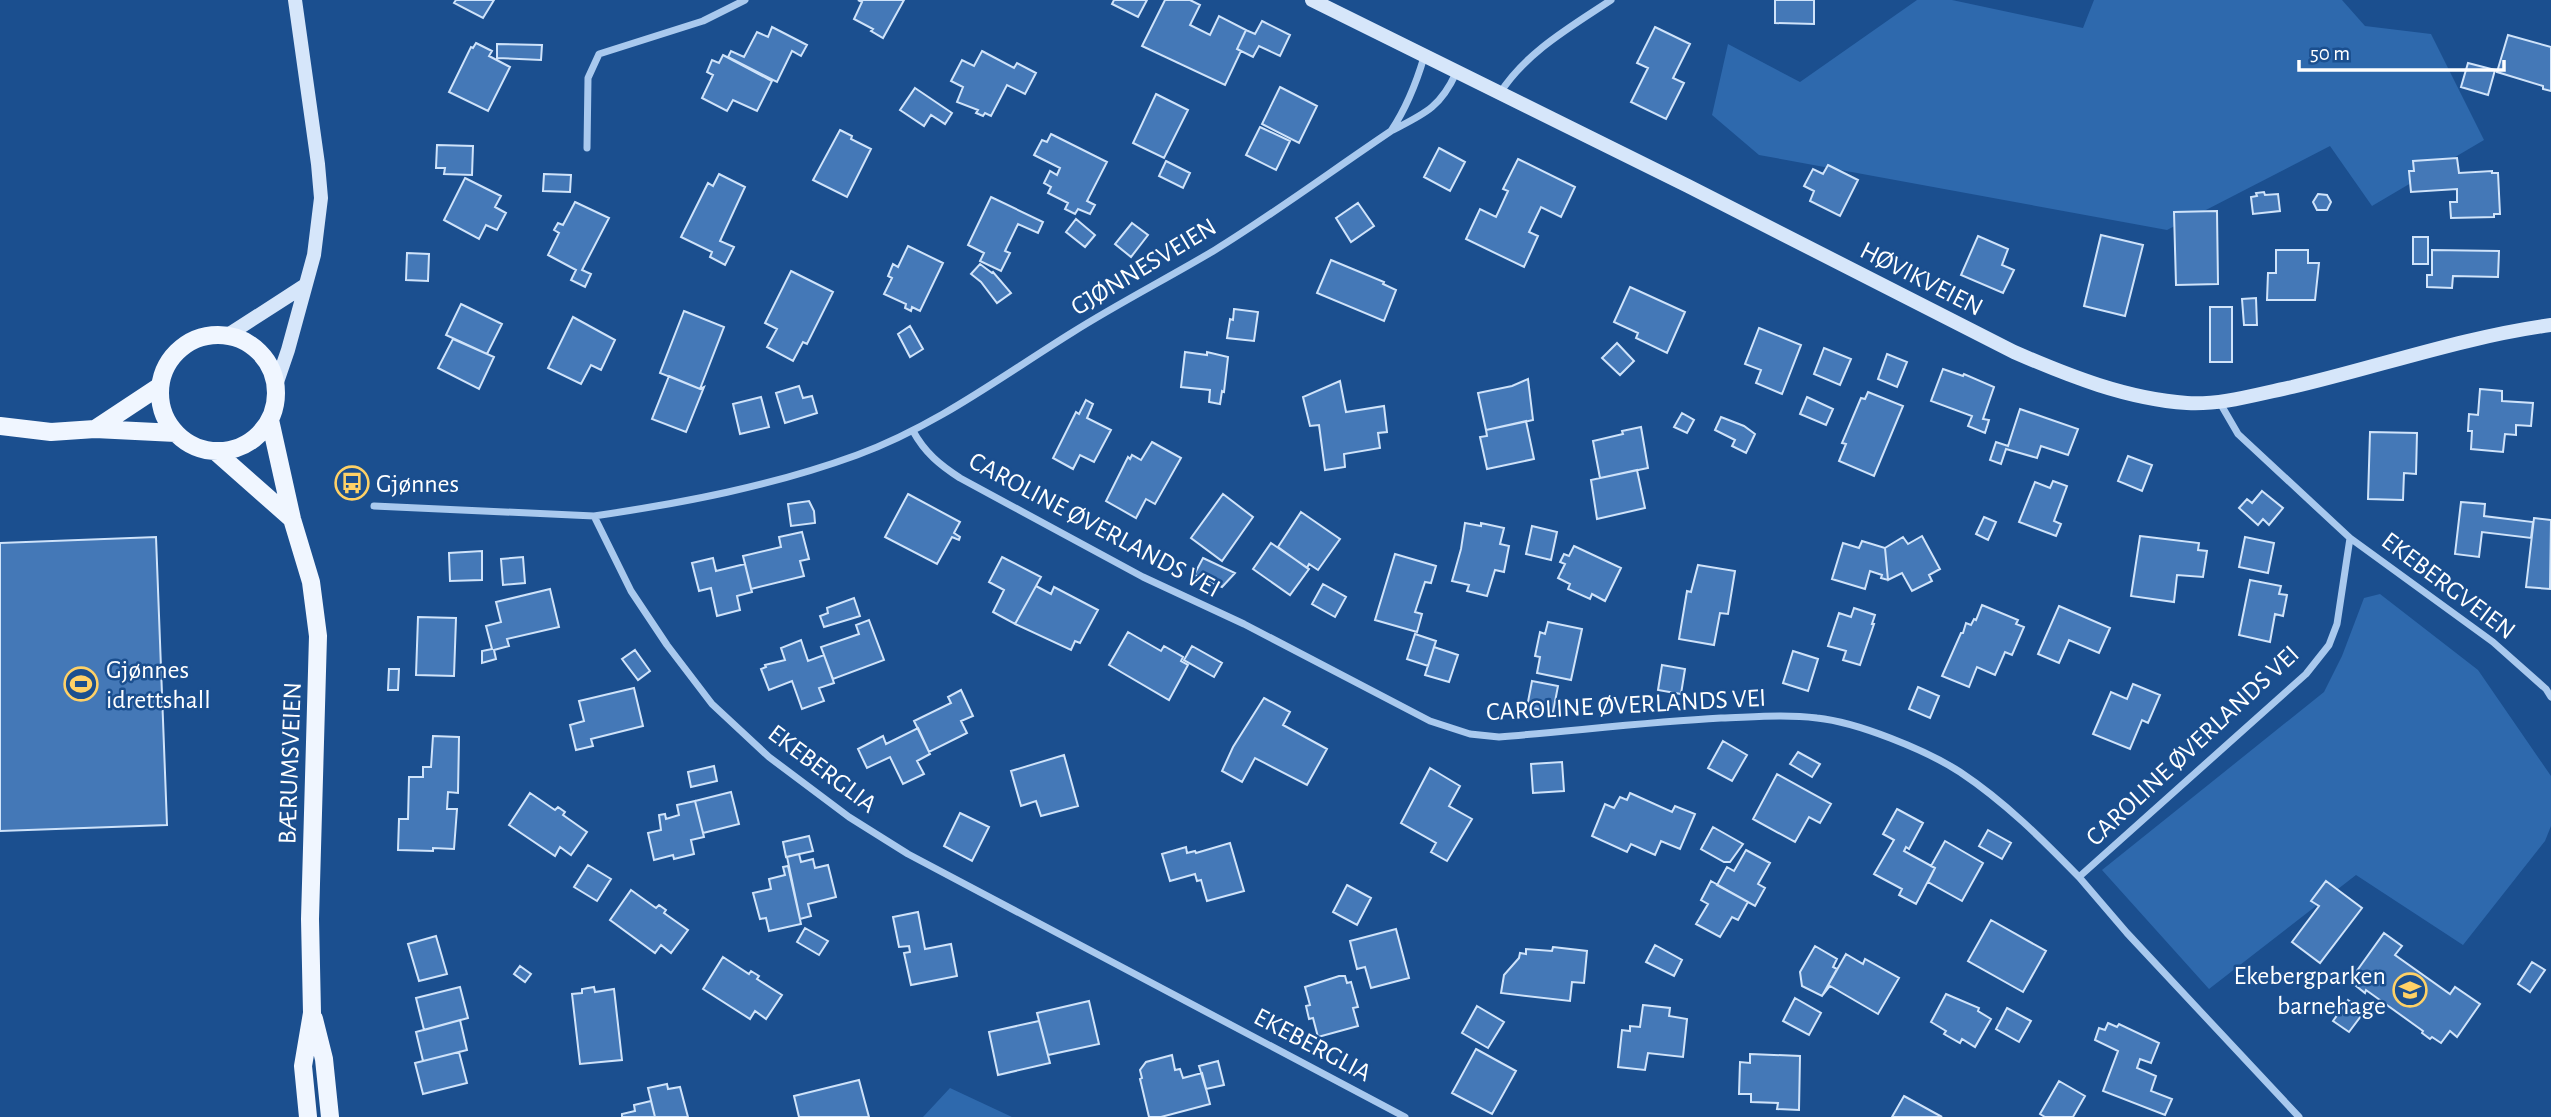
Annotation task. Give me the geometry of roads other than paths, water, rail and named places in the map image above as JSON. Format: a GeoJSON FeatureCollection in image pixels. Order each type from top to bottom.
{"type":"FeatureCollection","features":[{"type":"Feature","properties":{"kind":"main road"},"geometry":{"type":"LineString","coordinates":[[276,385],[269,364],[261,354],[249,343],[228,335],[206,336],[186,344],[170,359],[160,386],[163,411],[176,433],[194,446],[215,451],[237,448],[250,442],[270,420],[275,406],[276,385],[288,350],[318,234],[321,198],[295,0]]}},
{"type":"Feature","properties":{"kind":"main road","name":"HØVIKVEIEN"},"geometry":{"type":"LineString","coordinates":[[1312,0],[1688,186],[2014,352],[2051,368],[2126,393],[2189,403],[2220,403],[2481,338],[2551,325]]}},
{"type":"Feature","properties":{"kind":"main road"},"geometry":{"type":"LineString","coordinates":[[228,335],[304,286]]}},
{"type":"Feature","properties":{"kind":"main road"},"geometry":{"type":"LineString","coordinates":[[95,429],[160,386]]}},
{"type":"Feature","properties":{"kind":"main road","name":"BÆRUMSVEIEN"},"geometry":{"type":"LineString","coordinates":[[270,420],[292,519],[311,582],[318,636],[310,919],[312,1013],[303,1066],[307,1117]]}},
{"type":"Feature","properties":{"kind":"main road"},"geometry":{"type":"LineString","coordinates":[[0,426],[51,432],[95,429],[176,433]]}},
{"type":"Feature","properties":{"kind":"main road"},"geometry":{"type":"LineString","coordinates":[[215,451],[292,519]]}},
{"type":"Feature","properties":{"kind":"main road","name":"BÆRUMSVEIEN"},"geometry":{"type":"LineString","coordinates":[[312,1013],[324,1059],[330,1117]]}},
{"type":"Feature","properties":{"kind":"street"},"geometry":{"type":"LineString","coordinates":[[587,148],[588,78],[599,54],[703,21],[744,0]]}},
{"type":"Feature","properties":{"kind":"street"},"geometry":{"type":"LineString","coordinates":[[1499,93],[1510,77],[1555,37],[1611,0]]}},
{"type":"Feature","properties":{"kind":"street","name":"GJØNNESVEIEN"},"geometry":{"type":"LineString","coordinates":[[1391,131],[1406,107],[1424,57]]}},
{"type":"Feature","properties":{"kind":"street","name":"GJØNNESVEIEN"},"geometry":{"type":"LineString","coordinates":[[913,431],[972,397],[1073,332],[1217,248],[1391,131],[1419,117],[1445,96],[1457,73]]}},
{"type":"Feature","properties":{"kind":"street"},"geometry":{"type":"LineString","coordinates":[[2220,403],[2238,434],[2350,538]]}},
{"type":"Feature","properties":{"kind":"street"},"geometry":{"type":"LineString","coordinates":[[374,506],[594,516],[687,502],[810,471],[858,455],[913,431]]}},
{"type":"Feature","properties":{"kind":"street","name":"CAROLINE ØVERLANDS VEI"},"geometry":{"type":"LineString","coordinates":[[913,431],[939,465],[960,478],[1143,577],[1244,624],[1430,721],[1470,734],[1499,737],[1681,720],[1770,716],[1818,718],[1864,729],[1910,747],[1959,771],[2021,818],[2079,877],[2127,933],[2299,1117]]}},
{"type":"Feature","properties":{"kind":"street","name":"EKEBERGLIA"},"geometry":{"type":"LineString","coordinates":[[594,516],[631,591],[667,645],[712,704],[769,757],[849,817],[908,854],[1405,1117]]}},
{"type":"Feature","properties":{"kind":"street","name":"CAROLINE ØVERLANDS VEI"},"geometry":{"type":"LineString","coordinates":[[2079,877],[2306,674],[2329,645],[2337,624],[2350,538]]}},
{"type":"Feature","properties":{"kind":"street","name":"EKEBERGVEIEN"},"geometry":{"type":"LineString","coordinates":[[2350,538],[2493,642],[2549,689],[2551,697]]}},
{"type":"Feature","properties":{"kind":"place","name":"Gjønnes"},"geometry":{"type":"Point","coordinates":[352,483]}},
{"type":"Feature","properties":{"kind":"place","name":"Gjønnes idrettshall"},"geometry":{"type":"Point","coordinates":[81,684]}},
{"type":"Feature","properties":{"kind":"place","name":"Ekebergparken barnehage"},"geometry":{"type":"Point","coordinates":[2410,990]}}]}
